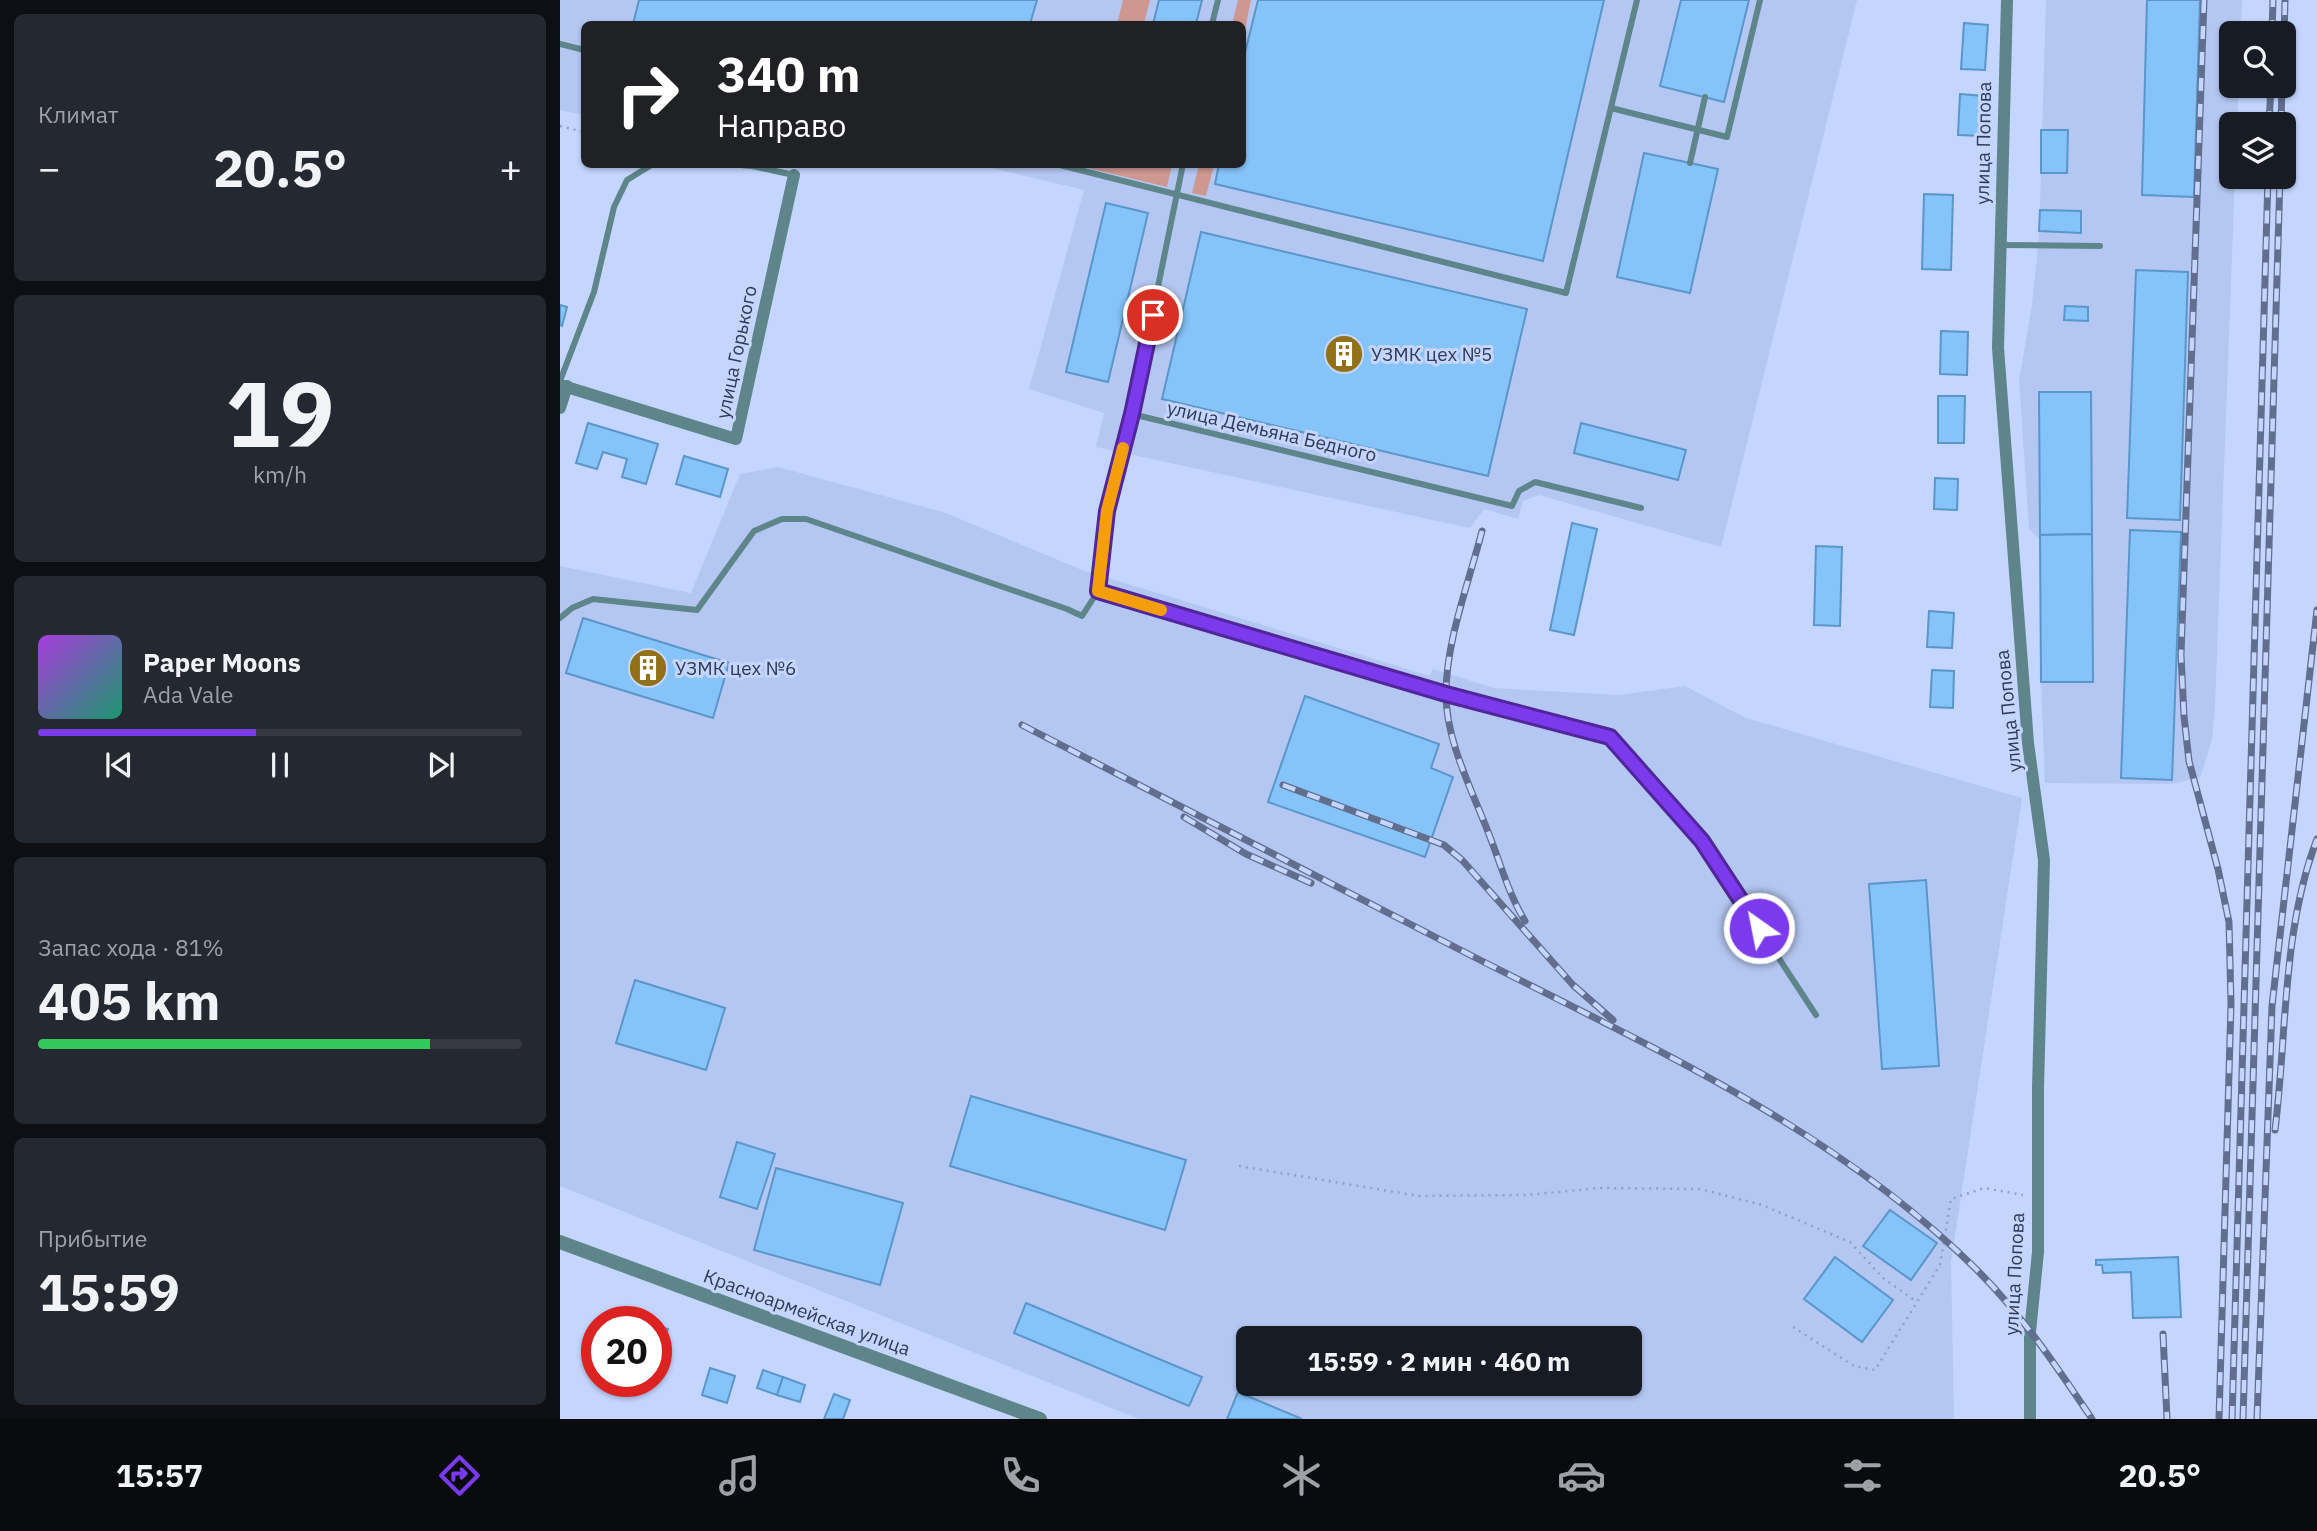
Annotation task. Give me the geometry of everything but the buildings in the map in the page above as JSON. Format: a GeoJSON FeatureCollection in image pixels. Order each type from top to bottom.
{"type":"FeatureCollection","features":[{"type":"Feature","properties":{"kind":"street","name":"улица Попова"},"geometry":{"type":"LineString","coordinates":[[2007,0],[1998,348],[2028,743],[2044,860],[2038,1252],[2031,1332],[2030,1419]]}},
{"type":"Feature","properties":{"kind":"street","name":"улица Горького"},"geometry":{"type":"LineString","coordinates":[[562,384],[736,439],[794,175]]}},
{"type":"Feature","properties":{"kind":"street"},"geometry":{"type":"LineString","coordinates":[[560,408],[562,384]]}},
{"type":"Feature","properties":{"kind":"street","name":"Красноармейская улица"},"geometry":{"type":"LineString","coordinates":[[560,1242],[1040,1419]]}},
{"type":"Feature","properties":{"kind":"lane"},"geometry":{"type":"LineString","coordinates":[[1213,21],[1218,0]]}},
{"type":"Feature","properties":{"kind":"lane"},"geometry":{"type":"LineString","coordinates":[[1072,168],[1566,293],[1637,0]]}},
{"type":"Feature","properties":{"kind":"lane"},"geometry":{"type":"LineString","coordinates":[[1611,108],[1727,137],[1760,0]]}},
{"type":"Feature","properties":{"kind":"lane"},"geometry":{"type":"LineString","coordinates":[[560,44],[581,49]]}},
{"type":"Feature","properties":{"kind":"lane"},"geometry":{"type":"LineString","coordinates":[[1690,163],[1705,97]]}},
{"type":"Feature","properties":{"kind":"lane"},"geometry":{"type":"LineString","coordinates":[[562,384],[594,292],[614,207],[626,180],[646,168]]}},
{"type":"Feature","properties":{"kind":"lane"},"geometry":{"type":"LineString","coordinates":[[761,168],[794,175]]}},
{"type":"Feature","properties":{"kind":"lane"},"geometry":{"type":"LineString","coordinates":[[560,618],[572,608],[593,599],[697,610],[754,531],[782,519],[806,519],[1082,616],[1098,591],[1107,511],[1132,414],[1182,168]]}},
{"type":"Feature","properties":{"kind":"lane"},"geometry":{"type":"LineString","coordinates":[[2001,245],[2100,246]]}},
{"type":"Feature","properties":{"kind":"lane","name":"улица Демьяна Бедного"},"geometry":{"type":"LineString","coordinates":[[1132,414],[1512,506],[1519,491],[1535,482],[1641,508]]}},
{"type":"Feature","properties":{"kind":"lane"},"geometry":{"type":"LineString","coordinates":[[1098,591],[1465,699],[1610,737],[1702,841],[1816,1015]]}},
{"type":"Feature","properties":{"kind":"path"},"geometry":{"type":"LineString","coordinates":[[560,126],[581,131]]}},
{"type":"Feature","properties":{"kind":"path"},"geometry":{"type":"LineString","coordinates":[[1239,1166],[1419,1196],[1526,1195],[1599,1188],[1700,1189],[1762,1205],[1850,1242],[1883,1279],[1917,1301]]}},
{"type":"Feature","properties":{"kind":"path"},"geometry":{"type":"LineString","coordinates":[[1793,1327],[1854,1366],[1875,1370],[1940,1265],[1951,1199],[1984,1188],[2037,1197]]}},
{"type":"Feature","properties":{"kind":"shaded area"},"geometry":{"type":"Polygon","coordinates":[[[560,0],[1857,0],[1721,547],[1539,495],[1523,501],[1518,519],[1484,509],[1470,528],[1096,447],[1104,413],[1029,389],[1084,190],[992,168],[1246,168],[1246,21],[581,21],[581,114],[560,110],[560,0]]]}},
{"type":"Feature","properties":{"kind":"shaded area"},"geometry":{"type":"Polygon","coordinates":[[[1123,0],[1150,0],[1145,21],[1118,21],[1123,0]]]}},
{"type":"Feature","properties":{"kind":"shaded area"},"geometry":{"type":"Polygon","coordinates":[[[1238,0],[1251,0],[1246,24],[1246,21],[1233,21],[1238,0]]]}},
{"type":"Feature","properties":{"kind":"shaded area"},"geometry":{"type":"Polygon","coordinates":[[[2046,0],[2242,0],[2241,21],[2219,21],[2219,98],[2238,98],[2238,112],[2219,112],[2219,189],[2235,189],[2215,706],[2212,740],[2200,778],[2170,784],[2045,783],[2040,539],[2029,529],[2019,380],[2032,305],[2039,238],[2046,0]]]}},
{"type":"Feature","properties":{"kind":"shaded area"},"geometry":{"type":"Polygon","coordinates":[[[1088,168],[1171,168],[1167,187],[1088,168]]]}},
{"type":"Feature","properties":{"kind":"shaded area"},"geometry":{"type":"Polygon","coordinates":[[[1198,168],[1213,168],[1206,196],[1192,193],[1198,168]]]}},
{"type":"Feature","properties":{"kind":"shaded area"},"geometry":{"type":"Polygon","coordinates":[[[778,467],[943,512],[1082,570],[1430,676],[1433,669],[1494,688],[1618,695],[1685,686],[1746,718],[2022,798],[1951,1262],[1954,1419],[1139,1419],[560,1186],[560,566],[691,593],[740,474],[778,467]]]}},
{"type":"Feature","properties":{"kind":"railway"},"geometry":{"type":"LineString","coordinates":[[2204,0],[2181,655],[2189,761],[2218,869],[2229,922],[2231,1004],[2219,1419]]}},
{"type":"Feature","properties":{"kind":"railway"},"geometry":{"type":"LineString","coordinates":[[2272,21],[2273,0]]}},
{"type":"Feature","properties":{"kind":"railway"},"geometry":{"type":"LineString","coordinates":[[2284,21],[2285,0]]}},
{"type":"Feature","properties":{"kind":"railway"},"geometry":{"type":"LineString","coordinates":[[2270,98],[2270,112]]}},
{"type":"Feature","properties":{"kind":"railway"},"geometry":{"type":"LineString","coordinates":[[2281,112],[2282,98]]}},
{"type":"Feature","properties":{"kind":"railway"},"geometry":{"type":"LineString","coordinates":[[2232,1419],[2268,189]]}},
{"type":"Feature","properties":{"kind":"railway"},"geometry":{"type":"LineString","coordinates":[[2243,1419],[2280,189]]}},
{"type":"Feature","properties":{"kind":"railway"},"geometry":{"type":"LineString","coordinates":[[1482,531],[1450,653],[1447,712],[1462,767],[1510,890],[1525,921]]}},
{"type":"Feature","properties":{"kind":"railway"},"geometry":{"type":"LineString","coordinates":[[2257,1419],[2272,1006],[2317,610]]}},
{"type":"Feature","properties":{"kind":"railway"},"geometry":{"type":"LineString","coordinates":[[1022,725],[1676,1060],[1803,1134],[1864,1175],[1922,1220],[1977,1270],[2024,1323],[2092,1419]]}},
{"type":"Feature","properties":{"kind":"railway"},"geometry":{"type":"LineString","coordinates":[[1283,785],[1444,845],[1462,860],[1573,985],[1613,1020]]}},
{"type":"Feature","properties":{"kind":"railway"},"geometry":{"type":"LineString","coordinates":[[1184,817],[1246,854],[1311,883]]}},
{"type":"Feature","properties":{"kind":"railway"},"geometry":{"type":"LineString","coordinates":[[2275,1130],[2291,946],[2297,909],[2317,839]]}},
{"type":"Feature","properties":{"kind":"railway"},"geometry":{"type":"LineString","coordinates":[[2163,1334],[2167,1419]]}},
{"type":"Feature","properties":{"kind":"slow traffic"},"geometry":{"type":"LineString","coordinates":[[1123,448],[1107,511],[1098,591],[1161,610]]}},
{"type":"Feature","properties":{"kind":"place","name":"УЗМК цех №5"},"geometry":{"type":"Point","coordinates":[1344,354]}},
{"type":"Feature","properties":{"kind":"place","name":"УЗМК цех №6"},"geometry":{"type":"Point","coordinates":[648,668]}},
{"type":"Feature","properties":{"kind":"route"},"geometry":{"type":"LineString","coordinates":[[1153,315],[1132,414],[1107,511],[1098,591],[1446,694],[1610,737],[1702,841],[1759,928]]}}]}
